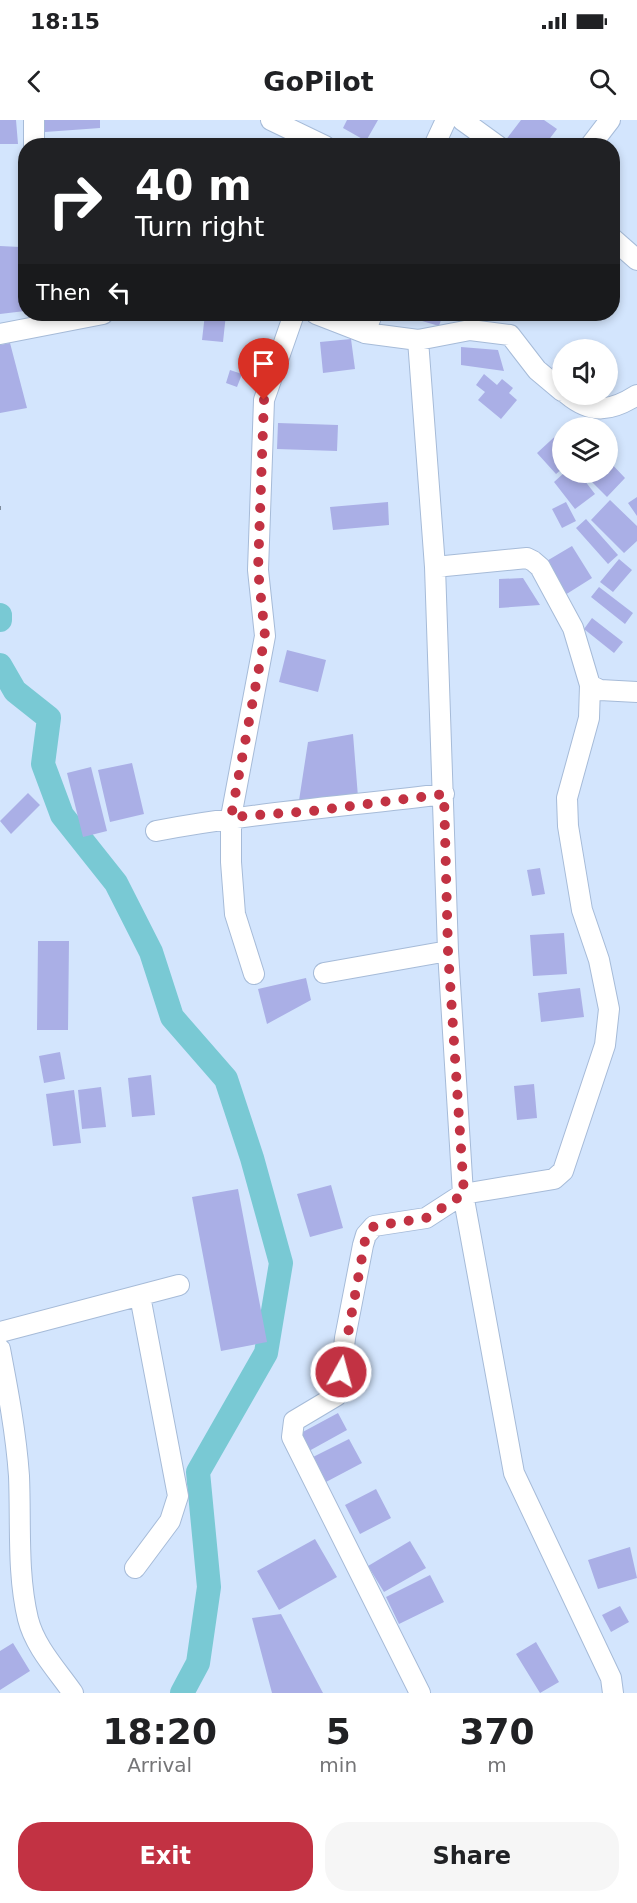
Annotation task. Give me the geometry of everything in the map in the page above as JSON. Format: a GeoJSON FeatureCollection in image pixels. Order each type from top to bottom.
{"type":"FeatureCollection","features":[{"type":"Feature","properties":{"kind":"street"},"geometry":{"type":"LineString","coordinates":[[34,120],[34,138]]}},
{"type":"Feature","properties":{"kind":"street"},"geometry":{"type":"LineString","coordinates":[[271,120],[308,138]]}},
{"type":"Feature","properties":{"kind":"street"},"geometry":{"type":"LineString","coordinates":[[438,138],[446,120]]}},
{"type":"Feature","properties":{"kind":"street"},"geometry":{"type":"LineString","coordinates":[[462,120],[487,138]]}},
{"type":"Feature","properties":{"kind":"street"},"geometry":{"type":"LineString","coordinates":[[596,138],[610,120]]}},
{"type":"Feature","properties":{"kind":"street"},"geometry":{"type":"LineString","coordinates":[[620,245],[637,260]]}},
{"type":"Feature","properties":{"kind":"street"},"geometry":{"type":"LineString","coordinates":[[0,334],[32,321]]}},
{"type":"Feature","properties":{"kind":"street"},"geometry":{"type":"LineString","coordinates":[[254,974],[235,914],[231,862],[231,817],[265,636],[258,570],[264,400],[292,321]]}},
{"type":"Feature","properties":{"kind":"street"},"geometry":{"type":"LineString","coordinates":[[334,321],[365,333],[418,340],[471,330],[510,335],[537,370],[552,383]]}},
{"type":"Feature","properties":{"kind":"street"},"geometry":{"type":"LineString","coordinates":[[365,333],[369,321]]}},
{"type":"Feature","properties":{"kind":"street"},"geometry":{"type":"LineString","coordinates":[[418,340],[435,567],[448,951],[464,1194],[514,1473],[611,1678],[613,1693]]}},
{"type":"Feature","properties":{"kind":"street"},"geometry":{"type":"LineString","coordinates":[[590,405],[606,410],[621,405],[637,394]]}},
{"type":"Feature","properties":{"kind":"street"},"geometry":{"type":"LineString","coordinates":[[420,1693],[292,1437],[294,1421],[336,1396],[339,1389],[345,1338],[366,1235],[374,1226],[426,1218],[464,1194],[554,1179],[562,1171],[605,1045],[609,1010],[599,960],[582,910],[568,826],[567,798],[589,718],[590,685],[573,628],[540,567],[534,561],[527,558],[435,567]]}},
{"type":"Feature","properties":{"kind":"street"},"geometry":{"type":"LineString","coordinates":[[590,685],[600,690],[637,692]]}},
{"type":"Feature","properties":{"kind":"street"},"geometry":{"type":"LineString","coordinates":[[156,831],[231,817],[313,811],[444,794]]}},
{"type":"Feature","properties":{"kind":"street"},"geometry":{"type":"LineString","coordinates":[[324,973],[448,951]]}},
{"type":"Feature","properties":{"kind":"street"},"geometry":{"type":"LineString","coordinates":[[0,1332],[179,1286]]}},
{"type":"Feature","properties":{"kind":"street"},"geometry":{"type":"LineString","coordinates":[[135,1568],[170,1521],[178,1496],[140,1296]]}},
{"type":"Feature","properties":{"kind":"street"},"geometry":{"type":"LineString","coordinates":[[0,1348],[9,1396],[18,1474],[22,1572],[28,1618],[36,1640],[74,1693]]}},
{"type":"Feature","properties":{"kind":"building"},"geometry":{"type":"Polygon","coordinates":[[[0,120],[16,120],[18,144],[0,144],[0,120]]]}},
{"type":"Feature","properties":{"kind":"building"},"geometry":{"type":"Polygon","coordinates":[[[44,120],[100,120],[100,128],[45,132],[44,120]]]}},
{"type":"Feature","properties":{"kind":"building"},"geometry":{"type":"Polygon","coordinates":[[[347,120],[378,120],[368,138],[361,138],[343,128],[347,120]]]}},
{"type":"Feature","properties":{"kind":"building"},"geometry":{"type":"Polygon","coordinates":[[[521,120],[544,120],[557,129],[550,138],[507,138],[521,120]]]}},
{"type":"Feature","properties":{"kind":"building"},"geometry":{"type":"Polygon","coordinates":[[[0,246],[18,247],[18,312],[0,314],[0,246]]]}},
{"type":"Feature","properties":{"kind":"building"},"geometry":{"type":"Polygon","coordinates":[[[204,321],[225,321],[223,342],[202,340],[204,321]]]}},
{"type":"Feature","properties":{"kind":"building"},"geometry":{"type":"Polygon","coordinates":[[[422,321],[441,321],[439,326],[422,321]]]}},
{"type":"Feature","properties":{"kind":"building"},"geometry":{"type":"Polygon","coordinates":[[[351,339],[355,369],[323,373],[320,342],[351,339]]]}},
{"type":"Feature","properties":{"kind":"building"},"geometry":{"type":"Polygon","coordinates":[[[10,343],[27,408],[0,413],[0,345],[10,343]]]}},
{"type":"Feature","properties":{"kind":"building"},"geometry":{"type":"Polygon","coordinates":[[[461,347],[498,350],[504,371],[461,365],[461,347]]]}},
{"type":"Feature","properties":{"kind":"building"},"geometry":{"type":"Polygon","coordinates":[[[230,370],[242,374],[237,387],[226,383],[230,370]]]}},
{"type":"Feature","properties":{"kind":"building"},"geometry":{"type":"Polygon","coordinates":[[[484,374],[497,385],[502,379],[513,388],[509,393],[517,400],[501,419],[478,400],[485,392],[476,385],[484,374]]]}},
{"type":"Feature","properties":{"kind":"building"},"geometry":{"type":"Polygon","coordinates":[[[278,423],[338,425],[337,451],[277,449],[278,423]]]}},
{"type":"Feature","properties":{"kind":"building"},"geometry":{"type":"Polygon","coordinates":[[[552,439],[552,470],[537,453],[552,439]]]}},
{"type":"Feature","properties":{"kind":"building"},"geometry":{"type":"Polygon","coordinates":[[[618,471],[625,478],[607,497],[593,483],[618,483],[618,471]]]}},
{"type":"Feature","properties":{"kind":"building"},"geometry":{"type":"Polygon","coordinates":[[[555,483],[586,483],[595,494],[575,509],[555,483]]]}},
{"type":"Feature","properties":{"kind":"building"},"geometry":{"type":"Polygon","coordinates":[[[637,497],[637,516],[628,503],[637,497]]]}},
{"type":"Feature","properties":{"kind":"building"},"geometry":{"type":"Polygon","coordinates":[[[610,500],[637,526],[637,541],[624,553],[591,520],[610,500]]]}},
{"type":"Feature","properties":{"kind":"building"},"geometry":{"type":"Polygon","coordinates":[[[388,502],[389,525],[333,530],[330,507],[388,502]]]}},
{"type":"Feature","properties":{"kind":"building"},"geometry":{"type":"Polygon","coordinates":[[[566,502],[576,521],[562,528],[552,509],[566,502]]]}},
{"type":"Feature","properties":{"kind":"building"},"geometry":{"type":"Polygon","coordinates":[[[586,519],[618,555],[608,564],[576,528],[586,519]]]}},
{"type":"Feature","properties":{"kind":"building"},"geometry":{"type":"Polygon","coordinates":[[[572,546],[592,578],[565,595],[545,562],[572,546]]]}},
{"type":"Feature","properties":{"kind":"building"},"geometry":{"type":"Polygon","coordinates":[[[619,559],[632,570],[613,592],[600,582],[619,559]]]}},
{"type":"Feature","properties":{"kind":"building"},"geometry":{"type":"Polygon","coordinates":[[[523,578],[540,605],[499,608],[499,579],[523,578]]]}},
{"type":"Feature","properties":{"kind":"building"},"geometry":{"type":"Polygon","coordinates":[[[599,587],[633,613],[625,624],[591,597],[599,587]]]}},
{"type":"Feature","properties":{"kind":"building"},"geometry":{"type":"Polygon","coordinates":[[[592,618],[623,642],[614,653],[584,629],[592,618]]]}},
{"type":"Feature","properties":{"kind":"building"},"geometry":{"type":"Polygon","coordinates":[[[287,650],[326,660],[318,692],[279,682],[287,650]]]}},
{"type":"Feature","properties":{"kind":"building"},"geometry":{"type":"Polygon","coordinates":[[[353,734],[358,797],[298,807],[308,742],[353,734]]]}},
{"type":"Feature","properties":{"kind":"building"},"geometry":{"type":"Polygon","coordinates":[[[132,763],[144,814],[110,822],[98,770],[132,763]]]}},
{"type":"Feature","properties":{"kind":"building"},"geometry":{"type":"Polygon","coordinates":[[[91,767],[107,831],[83,837],[67,773],[91,767]]]}},
{"type":"Feature","properties":{"kind":"building"},"geometry":{"type":"Polygon","coordinates":[[[28,793],[40,805],[11,834],[0,821],[28,793]]]}},
{"type":"Feature","properties":{"kind":"building"},"geometry":{"type":"Polygon","coordinates":[[[540,868],[545,894],[532,896],[527,870],[540,868]]]}},
{"type":"Feature","properties":{"kind":"building"},"geometry":{"type":"Polygon","coordinates":[[[564,933],[567,974],[533,976],[530,935],[564,933]]]}},
{"type":"Feature","properties":{"kind":"building"},"geometry":{"type":"Polygon","coordinates":[[[38,941],[69,941],[68,1030],[37,1030],[38,941]]]}},
{"type":"Feature","properties":{"kind":"building"},"geometry":{"type":"Polygon","coordinates":[[[306,978],[311,1000],[267,1024],[258,989],[306,978]]]}},
{"type":"Feature","properties":{"kind":"building"},"geometry":{"type":"Polygon","coordinates":[[[580,988],[584,1017],[541,1022],[538,993],[580,988]]]}},
{"type":"Feature","properties":{"kind":"building"},"geometry":{"type":"Polygon","coordinates":[[[60,1052],[65,1079],[44,1083],[39,1056],[60,1052]]]}},
{"type":"Feature","properties":{"kind":"building"},"geometry":{"type":"Polygon","coordinates":[[[151,1075],[155,1115],[132,1117],[128,1078],[151,1075]]]}},
{"type":"Feature","properties":{"kind":"building"},"geometry":{"type":"Polygon","coordinates":[[[534,1084],[537,1118],[517,1120],[514,1086],[534,1084]]]}},
{"type":"Feature","properties":{"kind":"building"},"geometry":{"type":"Polygon","coordinates":[[[101,1087],[106,1127],[82,1129],[78,1090],[101,1087]]]}},
{"type":"Feature","properties":{"kind":"building"},"geometry":{"type":"Polygon","coordinates":[[[74,1090],[81,1143],[53,1146],[46,1094],[74,1090]]]}},
{"type":"Feature","properties":{"kind":"building"},"geometry":{"type":"Polygon","coordinates":[[[331,1185],[343,1228],[310,1237],[297,1194],[331,1185]]]}},
{"type":"Feature","properties":{"kind":"building"},"geometry":{"type":"Polygon","coordinates":[[[238,1189],[267,1342],[221,1351],[192,1197],[238,1189]]]}},
{"type":"Feature","properties":{"kind":"building"},"geometry":{"type":"Polygon","coordinates":[[[338,1413],[347,1430],[309,1451],[299,1434],[338,1413]]]}},
{"type":"Feature","properties":{"kind":"building"},"geometry":{"type":"Polygon","coordinates":[[[349,1439],[362,1463],[326,1482],[313,1457],[349,1439]]]}},
{"type":"Feature","properties":{"kind":"building"},"geometry":{"type":"Polygon","coordinates":[[[376,1489],[391,1518],[360,1534],[345,1505],[376,1489]]]}},
{"type":"Feature","properties":{"kind":"building"},"geometry":{"type":"Polygon","coordinates":[[[315,1539],[337,1577],[279,1610],[257,1571],[315,1539]]]}},
{"type":"Feature","properties":{"kind":"building"},"geometry":{"type":"Polygon","coordinates":[[[410,1541],[426,1568],[384,1592],[368,1566],[410,1541]]]}},
{"type":"Feature","properties":{"kind":"building"},"geometry":{"type":"Polygon","coordinates":[[[630,1547],[637,1578],[598,1589],[588,1560],[630,1547]]]}},
{"type":"Feature","properties":{"kind":"building"},"geometry":{"type":"Polygon","coordinates":[[[430,1575],[444,1602],[399,1624],[386,1597],[430,1575]]]}},
{"type":"Feature","properties":{"kind":"building"},"geometry":{"type":"Polygon","coordinates":[[[620,1606],[629,1622],[611,1632],[602,1615],[620,1606]]]}},
{"type":"Feature","properties":{"kind":"building"},"geometry":{"type":"Polygon","coordinates":[[[281,1614],[323,1693],[272,1693],[252,1618],[281,1614]]]}},
{"type":"Feature","properties":{"kind":"building"},"geometry":{"type":"Polygon","coordinates":[[[536,1642],[559,1682],[540,1693],[516,1654],[536,1642]]]}},
{"type":"Feature","properties":{"kind":"building"},"geometry":{"type":"Polygon","coordinates":[[[13,1643],[30,1671],[0,1690],[0,1651],[13,1643]]]}},
{"type":"Feature","properties":{"kind":"waterway"},"geometry":{"type":"LineString","coordinates":[[0,615],[0,620]]}},
{"type":"Feature","properties":{"kind":"waterway"},"geometry":{"type":"LineString","coordinates":[[0,665],[15,691],[49,718],[43,764],[62,815],[116,883],[151,952],[172,1017],[226,1079],[252,1158],[281,1263],[266,1353],[198,1472],[209,1587],[198,1663],[182,1693]]}},
{"type":"Feature","properties":{"kind":"route"},"geometry":{"type":"LineString","coordinates":[[264,400],[260,455],[258,570],[265,636],[231,817],[313,811],[444,794],[448,951],[464,1194],[426,1218],[374,1226],[366,1235],[345,1338],[341,1372]]}}]}
